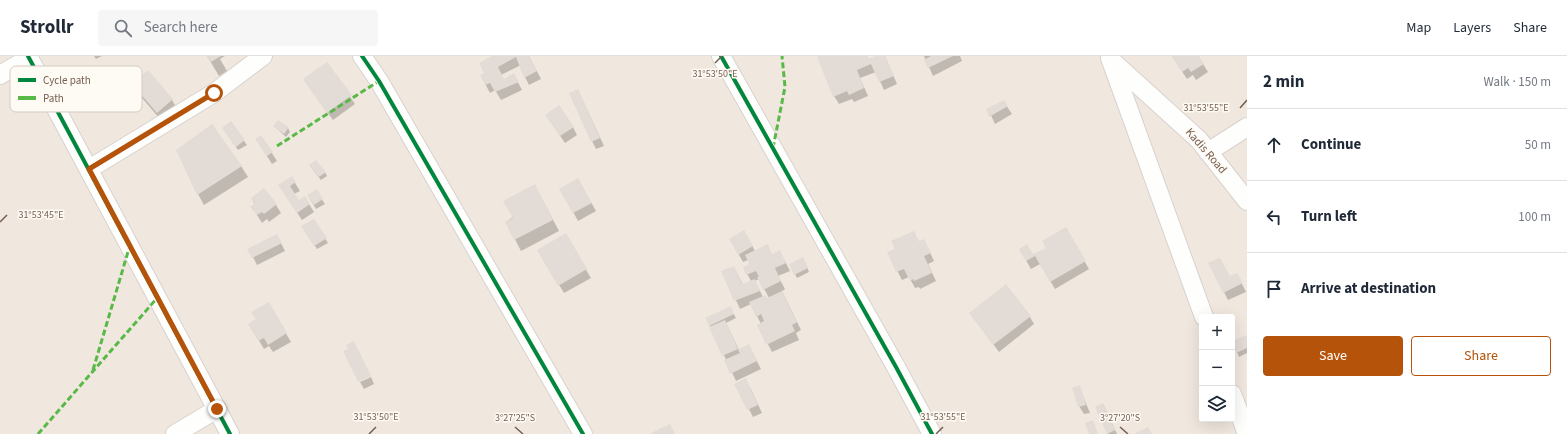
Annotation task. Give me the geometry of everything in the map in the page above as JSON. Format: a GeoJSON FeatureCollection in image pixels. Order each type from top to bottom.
{"type":"FeatureCollection","features":[{"type":"Feature","properties":{"kind":"street"},"geometry":{"type":"LineString","coordinates":[[89,169],[214,93],[263,56]]}},
{"type":"Feature","properties":{"kind":"street"},"geometry":{"type":"LineString","coordinates":[[362,56],[379,81],[582,434]]}},
{"type":"Feature","properties":{"kind":"street"},"geometry":{"type":"LineString","coordinates":[[721,56],[896,367],[932,434]]}},
{"type":"Feature","properties":{"kind":"street"},"geometry":{"type":"LineString","coordinates":[[14,66],[28,57],[33,66]]}},
{"type":"Feature","properties":{"kind":"street"},"geometry":{"type":"LineString","coordinates":[[1109,57],[1203,314]]}},
{"type":"Feature","properties":{"kind":"street","name":"Kadis Road"},"geometry":{"type":"LineString","coordinates":[[1109,57],[1199,140],[1247,201]]}},
{"type":"Feature","properties":{"kind":"street"},"geometry":{"type":"LineString","coordinates":[[0,75],[10,69]]}},
{"type":"Feature","properties":{"kind":"street"},"geometry":{"type":"LineString","coordinates":[[58,112],[230,434]]}},
{"type":"Feature","properties":{"kind":"street"},"geometry":{"type":"LineString","coordinates":[[1208,152],[1247,128]]}},
{"type":"Feature","properties":{"kind":"street"},"geometry":{"type":"LineString","coordinates":[[1235,402],[1247,434]]}},
{"type":"Feature","properties":{"kind":"street"},"geometry":{"type":"LineString","coordinates":[[175,434],[217,409]]}},
{"type":"Feature","properties":{"kind":"shaded area"},"geometry":{"type":"Polygon","coordinates":[[[0,56],[1247,56],[1247,434],[0,434],[0,56]]]}},
{"type":"Feature","properties":{"kind":"building"},"geometry":{"type":"Polygon","coordinates":[[[207,56],[221,56],[211,62],[207,56]]]}},
{"type":"Feature","properties":{"kind":"building"},"geometry":{"type":"Polygon","coordinates":[[[492,56],[529,56],[537,71],[524,78],[516,57],[498,67],[504,79],[514,73],[519,82],[495,92],[490,83],[485,85],[480,75],[484,73],[479,63],[492,56]]]}},
{"type":"Feature","properties":{"kind":"building"},"geometry":{"type":"Polygon","coordinates":[[[867,56],[868,59],[875,56],[885,56],[894,76],[879,82],[871,64],[857,70],[864,88],[849,95],[847,91],[833,97],[817,57],[867,56]]]}},
{"type":"Feature","properties":{"kind":"building"},"geometry":{"type":"Polygon","coordinates":[[[931,56],[953,56],[928,68],[924,60],[931,56]]]}},
{"type":"Feature","properties":{"kind":"building"},"geometry":{"type":"Polygon","coordinates":[[[1172,56],[1199,56],[1204,64],[1191,72],[1188,68],[1182,72],[1172,56]]]}},
{"type":"Feature","properties":{"kind":"building"},"geometry":{"type":"Polygon","coordinates":[[[327,62],[352,95],[327,113],[303,79],[327,62]]]}},
{"type":"Feature","properties":{"kind":"building"},"geometry":{"type":"Polygon","coordinates":[[[148,70],[173,99],[157,113],[142,96],[142,75],[148,70]]]}},
{"type":"Feature","properties":{"kind":"building"},"geometry":{"type":"Polygon","coordinates":[[[578,89],[600,138],[591,142],[569,93],[578,89]]]}},
{"type":"Feature","properties":{"kind":"building"},"geometry":{"type":"Polygon","coordinates":[[[1004,100],[1008,106],[989,117],[986,109],[1004,100]]]}},
{"type":"Feature","properties":{"kind":"building"},"geometry":{"type":"Polygon","coordinates":[[[559,105],[574,127],[560,136],[545,115],[559,105]]]}},
{"type":"Feature","properties":{"kind":"building"},"geometry":{"type":"Polygon","coordinates":[[[278,120],[289,127],[284,134],[273,126],[278,120]]]}},
{"type":"Feature","properties":{"kind":"building"},"geometry":{"type":"Polygon","coordinates":[[[231,121],[245,140],[236,147],[222,128],[231,121]]]}},
{"type":"Feature","properties":{"kind":"building"},"geometry":{"type":"Polygon","coordinates":[[[212,124],[242,166],[197,195],[176,150],[212,124]]]}},
{"type":"Feature","properties":{"kind":"building"},"geometry":{"type":"Polygon","coordinates":[[[261,135],[273,152],[267,156],[255,139],[261,135]]]}},
{"type":"Feature","properties":{"kind":"building"},"geometry":{"type":"Polygon","coordinates":[[[316,160],[326,172],[319,177],[309,165],[316,160]]]}},
{"type":"Feature","properties":{"kind":"building"},"geometry":{"type":"Polygon","coordinates":[[[292,176],[296,182],[290,186],[299,200],[305,196],[310,204],[297,213],[278,185],[292,176]]]}},
{"type":"Feature","properties":{"kind":"building"},"geometry":{"type":"Polygon","coordinates":[[[578,178],[592,203],[573,213],[559,189],[578,178]]]}},
{"type":"Feature","properties":{"kind":"building"},"geometry":{"type":"Polygon","coordinates":[[[535,184],[553,220],[514,240],[505,222],[513,218],[503,201],[535,184]]]}},
{"type":"Feature","properties":{"kind":"building"},"geometry":{"type":"Polygon","coordinates":[[[264,188],[277,204],[264,214],[262,212],[257,215],[250,207],[255,203],[251,198],[264,188]]]}},
{"type":"Feature","properties":{"kind":"building"},"geometry":{"type":"Polygon","coordinates":[[[317,189],[323,199],[314,205],[307,195],[317,189]]]}},
{"type":"Feature","properties":{"kind":"building"},"geometry":{"type":"Polygon","coordinates":[[[314,219],[327,238],[314,246],[301,226],[314,219]]]}},
{"type":"Feature","properties":{"kind":"building"},"geometry":{"type":"Polygon","coordinates":[[[1066,227],[1086,261],[1050,282],[1035,256],[1026,261],[1019,249],[1027,244],[1033,254],[1046,248],[1042,241],[1066,227]]]}},
{"type":"Feature","properties":{"kind":"building"},"geometry":{"type":"Polygon","coordinates":[[[744,230],[753,246],[738,255],[729,239],[744,230]]]}},
{"type":"Feature","properties":{"kind":"building"},"geometry":{"type":"Polygon","coordinates":[[[914,231],[919,241],[924,239],[931,253],[924,256],[932,273],[914,281],[913,279],[910,281],[904,269],[896,272],[887,252],[895,249],[891,241],[914,231]]]}},
{"type":"Feature","properties":{"kind":"building"},"geometry":{"type":"Polygon","coordinates":[[[566,233],[587,269],[558,286],[537,250],[566,233]]]}},
{"type":"Feature","properties":{"kind":"building"},"geometry":{"type":"Polygon","coordinates":[[[277,234],[282,243],[252,258],[247,249],[277,234]]]}},
{"type":"Feature","properties":{"kind":"building"},"geometry":{"type":"Polygon","coordinates":[[[768,244],[772,254],[780,250],[786,263],[775,268],[781,281],[763,290],[756,271],[746,275],[743,267],[749,264],[745,255],[768,244]]]}},
{"type":"Feature","properties":{"kind":"building"},"geometry":{"type":"Polygon","coordinates":[[[803,257],[808,268],[794,275],[789,264],[803,257]]]}},
{"type":"Feature","properties":{"kind":"building"},"geometry":{"type":"Polygon","coordinates":[[[1220,258],[1230,276],[1237,273],[1243,283],[1223,293],[1208,263],[1220,258]]]}},
{"type":"Feature","properties":{"kind":"building"},"geometry":{"type":"Polygon","coordinates":[[[734,266],[742,284],[755,279],[760,291],[734,301],[721,271],[734,266]]]}},
{"type":"Feature","properties":{"kind":"building"},"geometry":{"type":"Polygon","coordinates":[[[1006,284],[1031,316],[993,345],[969,313],[1006,284]]]}},
{"type":"Feature","properties":{"kind":"building"},"geometry":{"type":"Polygon","coordinates":[[[782,291],[797,322],[792,325],[795,331],[766,345],[757,325],[764,321],[761,314],[756,317],[749,302],[766,295],[767,298],[782,291]]]}},
{"type":"Feature","properties":{"kind":"building"},"geometry":{"type":"Polygon","coordinates":[[[269,302],[287,333],[268,345],[264,338],[258,341],[248,324],[256,319],[251,312],[269,302]]]}},
{"type":"Feature","properties":{"kind":"building"},"geometry":{"type":"Polygon","coordinates":[[[731,306],[734,314],[709,326],[705,318],[731,306]]]}},
{"type":"Feature","properties":{"kind":"building"},"geometry":{"type":"Polygon","coordinates":[[[725,320],[738,349],[722,356],[709,327],[725,320]]]}},
{"type":"Feature","properties":{"kind":"building"},"geometry":{"type":"Polygon","coordinates":[[[1247,335],[1247,348],[1236,353],[1235,340],[1247,335]]]}},
{"type":"Feature","properties":{"kind":"building"},"geometry":{"type":"Polygon","coordinates":[[[354,341],[371,376],[358,382],[343,351],[348,349],[346,345],[354,341]]]}},
{"type":"Feature","properties":{"kind":"building"},"geometry":{"type":"Polygon","coordinates":[[[749,344],[757,361],[730,374],[724,360],[740,353],[738,350],[749,344]]]}},
{"type":"Feature","properties":{"kind":"building"},"geometry":{"type":"Polygon","coordinates":[[[746,378],[758,405],[747,410],[734,384],[746,378]]]}},
{"type":"Feature","properties":{"kind":"building"},"geometry":{"type":"Polygon","coordinates":[[[1080,385],[1086,405],[1078,407],[1072,388],[1080,385]]]}},
{"type":"Feature","properties":{"kind":"building"},"geometry":{"type":"Polygon","coordinates":[[[1103,403],[1115,430],[1107,434],[1095,407],[1103,403]]]}},
{"type":"Feature","properties":{"kind":"building"},"geometry":{"type":"Polygon","coordinates":[[[1093,420],[1098,434],[1089,434],[1085,423],[1093,420]]]}},
{"type":"Feature","properties":{"kind":"building"},"geometry":{"type":"Polygon","coordinates":[[[670,424],[675,434],[650,434],[657,430],[670,424]]]}},
{"type":"Feature","properties":{"kind":"building"},"geometry":{"type":"Polygon","coordinates":[[[1148,427],[1152,434],[1134,434],[1148,427]]]}},
{"type":"Feature","properties":{"kind":"marked path"},"geometry":{"type":"LineString","coordinates":[[773,148],[785,87],[782,56]]}},
{"type":"Feature","properties":{"kind":"marked path"},"geometry":{"type":"LineString","coordinates":[[277,146],[379,81]]}},
{"type":"Feature","properties":{"kind":"marked path"},"geometry":{"type":"LineString","coordinates":[[93,370],[130,245]]}},
{"type":"Feature","properties":{"kind":"marked path"},"geometry":{"type":"LineString","coordinates":[[38,434],[158,297]]}},
{"type":"Feature","properties":{"kind":"cycle path"},"geometry":{"type":"LineString","coordinates":[[28,56],[33,66]]}},
{"type":"Feature","properties":{"kind":"cycle path"},"geometry":{"type":"LineString","coordinates":[[362,56],[379,81],[583,434]]}},
{"type":"Feature","properties":{"kind":"cycle path"},"geometry":{"type":"LineString","coordinates":[[721,56],[896,367],[932,434]]}},
{"type":"Feature","properties":{"kind":"cycle path"},"geometry":{"type":"LineString","coordinates":[[58,112],[230,434]]}},
{"type":"Feature","properties":{"kind":"route"},"geometry":{"type":"LineString","coordinates":[[214,93],[89,169],[217,409]]}}]}
